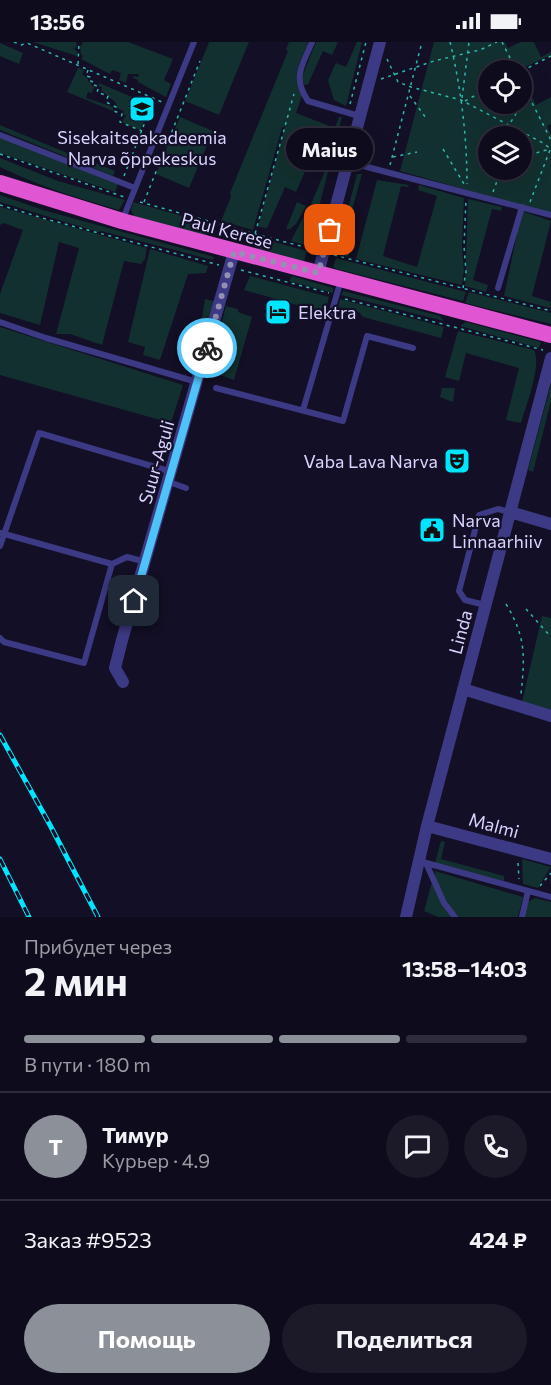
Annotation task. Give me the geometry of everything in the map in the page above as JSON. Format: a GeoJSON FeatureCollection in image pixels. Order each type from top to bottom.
{"type":"FeatureCollection","features":[{"type":"Feature","properties":{"kind":"highway","name":"Paul Kerese"},"geometry":{"type":"LineString","coordinates":[[0,183],[243,260],[318,273],[339,287],[551,335]]}},
{"type":"Feature","properties":{"kind":"street"},"geometry":{"type":"LineString","coordinates":[[318,273],[347,162],[353,115],[380,42]]}},
{"type":"Feature","properties":{"kind":"street","name":"Suur-Aguli"},"geometry":{"type":"LineString","coordinates":[[123,682],[115,668],[230,268],[243,260]]}},
{"type":"Feature","properties":{"kind":"street","name":"Linda"},"geometry":{"type":"LineString","coordinates":[[406,917],[422,862],[427,826],[551,358]]}},
{"type":"Feature","properties":{"kind":"street"},"geometry":{"type":"LineString","coordinates":[[510,512],[551,524]]}},
{"type":"Feature","properties":{"kind":"street"},"geometry":{"type":"LineString","coordinates":[[463,689],[551,716]]}},
{"type":"Feature","properties":{"kind":"street","name":"Malmi"},"geometry":{"type":"LineString","coordinates":[[427,826],[551,859]]}},
{"type":"Feature","properties":{"kind":"lane"},"geometry":{"type":"LineString","coordinates":[[122,221],[194,42]]}},
{"type":"Feature","properties":{"kind":"lane"},"geometry":{"type":"LineString","coordinates":[[312,42],[299,74],[298,82],[301,92],[308,101],[353,115]]}},
{"type":"Feature","properties":{"kind":"lane"},"geometry":{"type":"LineString","coordinates":[[0,135],[135,188]]}},
{"type":"Feature","properties":{"kind":"lane"},"geometry":{"type":"LineString","coordinates":[[347,162],[551,215]]}},
{"type":"Feature","properties":{"kind":"lane"},"geometry":{"type":"LineString","coordinates":[[498,288],[524,207]]}},
{"type":"Feature","properties":{"kind":"lane"},"geometry":{"type":"LineString","coordinates":[[303,411],[339,287]]}},
{"type":"Feature","properties":{"kind":"lane"},"geometry":{"type":"LineString","coordinates":[[0,322],[46,338],[197,381]]}},
{"type":"Feature","properties":{"kind":"lane"},"geometry":{"type":"LineString","coordinates":[[216,388],[343,421],[367,336],[413,348]]}},
{"type":"Feature","properties":{"kind":"lane"},"geometry":{"type":"LineString","coordinates":[[0,546],[2,533],[39,433],[170,477],[186,488]]}},
{"type":"Feature","properties":{"kind":"lane"},"geometry":{"type":"LineString","coordinates":[[485,605],[465,600],[459,591],[479,515],[498,508],[510,512]]}},
{"type":"Feature","properties":{"kind":"lane"},"geometry":{"type":"LineString","coordinates":[[2,533],[112,564],[127,557],[146,562]]}},
{"type":"Feature","properties":{"kind":"lane"},"geometry":{"type":"LineString","coordinates":[[0,638],[4,642],[84,663],[112,564]]}},
{"type":"Feature","properties":{"kind":"lane"},"geometry":{"type":"LineString","coordinates":[[422,862],[551,897]]}},
{"type":"Feature","properties":{"kind":"lane"},"geometry":{"type":"LineString","coordinates":[[422,862],[444,903],[455,917]]}},
{"type":"Feature","properties":{"kind":"lane"},"geometry":{"type":"LineString","coordinates":[[522,917],[531,891]]}},
{"type":"Feature","properties":{"kind":"path"},"geometry":{"type":"LineString","coordinates":[[14,42],[21,45],[27,43],[168,104]]}},
{"type":"Feature","properties":{"kind":"path"},"geometry":{"type":"LineString","coordinates":[[77,65],[79,42]]}},
{"type":"Feature","properties":{"kind":"path"},"geometry":{"type":"LineString","coordinates":[[353,115],[366,42]]}},
{"type":"Feature","properties":{"kind":"path"},"geometry":{"type":"LineString","coordinates":[[388,172],[410,95],[422,42]]}},
{"type":"Feature","properties":{"kind":"path"},"geometry":{"type":"LineString","coordinates":[[442,149],[467,189],[463,101],[450,42]]}},
{"type":"Feature","properties":{"kind":"path"},"geometry":{"type":"LineString","coordinates":[[463,101],[469,42]]}},
{"type":"Feature","properties":{"kind":"path"},"geometry":{"type":"LineString","coordinates":[[380,79],[468,54],[497,42]]}},
{"type":"Feature","properties":{"kind":"path"},"geometry":{"type":"LineString","coordinates":[[502,42],[511,60]]}},
{"type":"Feature","properties":{"kind":"path"},"geometry":{"type":"LineString","coordinates":[[386,56],[398,82],[463,101],[551,149]]}},
{"type":"Feature","properties":{"kind":"path"},"geometry":{"type":"LineString","coordinates":[[532,66],[551,57]]}},
{"type":"Feature","properties":{"kind":"path"},"geometry":{"type":"LineString","coordinates":[[144,203],[200,61]]}},
{"type":"Feature","properties":{"kind":"path"},"geometry":{"type":"LineString","coordinates":[[89,70],[86,76],[90,78],[92,84],[99,87],[97,92],[108,96],[106,102],[116,106],[114,111],[122,114],[120,122],[142,131]]}},
{"type":"Feature","properties":{"kind":"path"},"geometry":{"type":"LineString","coordinates":[[0,204],[46,219],[230,268],[243,260],[255,234],[283,128],[298,82]]}},
{"type":"Feature","properties":{"kind":"path"},"geometry":{"type":"LineString","coordinates":[[463,101],[478,94]]}},
{"type":"Feature","properties":{"kind":"path"},"geometry":{"type":"LineString","coordinates":[[410,95],[426,117]]}},
{"type":"Feature","properties":{"kind":"path"},"geometry":{"type":"LineString","coordinates":[[121,182],[155,98]]}},
{"type":"Feature","properties":{"kind":"path"},"geometry":{"type":"LineString","coordinates":[[532,103],[551,140]]}},
{"type":"Feature","properties":{"kind":"path"},"geometry":{"type":"LineString","coordinates":[[509,125],[516,114]]}},
{"type":"Feature","properties":{"kind":"path"},"geometry":{"type":"LineString","coordinates":[[545,129],[551,126]]}},
{"type":"Feature","properties":{"kind":"path"},"geometry":{"type":"LineString","coordinates":[[532,154],[551,149]]}},
{"type":"Feature","properties":{"kind":"path"},"geometry":{"type":"LineString","coordinates":[[524,207],[551,149]]}},
{"type":"Feature","properties":{"kind":"path"},"geometry":{"type":"LineString","coordinates":[[392,157],[417,152]]}},
{"type":"Feature","properties":{"kind":"path"},"geometry":{"type":"LineString","coordinates":[[491,199],[498,180]]}},
{"type":"Feature","properties":{"kind":"path"},"geometry":{"type":"LineString","coordinates":[[464,288],[466,192]]}},
{"type":"Feature","properties":{"kind":"path"},"geometry":{"type":"LineString","coordinates":[[255,234],[551,311]]}},
{"type":"Feature","properties":{"kind":"path"},"geometry":{"type":"LineString","coordinates":[[243,260],[339,287],[344,299],[551,352]]}},
{"type":"Feature","properties":{"kind":"path"},"geometry":{"type":"LineString","coordinates":[[506,604],[518,625],[524,646],[521,707]]}},
{"type":"Feature","properties":{"kind":"path"},"geometry":{"type":"LineString","coordinates":[[526,609],[551,638]]}},
{"type":"Feature","properties":{"kind":"path"},"geometry":{"type":"LineString","coordinates":[[517,850],[519,888]]}},
{"type":"Feature","properties":{"kind":"path"},"geometry":{"type":"LineString","coordinates":[[531,891],[551,873]]}},
{"type":"Feature","properties":{"kind":"green space"},"geometry":{"type":"Polygon","coordinates":[[[33,42],[76,42],[77,46],[74,49],[77,51],[77,56],[33,42]]]}},
{"type":"Feature","properties":{"kind":"green space"},"geometry":{"type":"Polygon","coordinates":[[[83,42],[128,42],[173,59],[164,80],[171,84],[166,97],[133,78],[138,77],[139,74],[128,74],[126,83],[119,80],[121,73],[112,70],[110,74],[81,59],[83,56],[80,47],[83,42]]]}},
{"type":"Feature","properties":{"kind":"green space"},"geometry":{"type":"Polygon","coordinates":[[[209,42],[249,42],[219,115],[185,101],[209,42]]]}},
{"type":"Feature","properties":{"kind":"green space"},"geometry":{"type":"Polygon","coordinates":[[[289,42],[308,42],[297,75],[302,95],[296,113],[335,128],[339,117],[342,117],[336,140],[321,135],[296,192],[285,187],[267,228],[258,227],[285,126],[282,128],[253,230],[221,221],[231,197],[230,193],[288,51],[286,49],[289,42]]]}},
{"type":"Feature","properties":{"kind":"green space"},"geometry":{"type":"Polygon","coordinates":[[[316,42],[338,42],[332,55],[323,51],[308,84],[304,85],[302,77],[316,42]]]}},
{"type":"Feature","properties":{"kind":"green space"},"geometry":{"type":"Polygon","coordinates":[[[357,42],[362,42],[346,106],[334,100],[328,80],[336,63],[346,67],[357,42]]]}},
{"type":"Feature","properties":{"kind":"green space"},"geometry":{"type":"Polygon","coordinates":[[[434,42],[505,42],[508,48],[521,42],[534,42],[541,57],[551,52],[551,55],[532,64],[532,60],[478,60],[478,114],[532,114],[532,97],[536,105],[551,97],[551,124],[547,126],[551,134],[551,214],[400,171],[434,42]]]}},
{"type":"Feature","properties":{"kind":"green space"},"geometry":{"type":"Polygon","coordinates":[[[0,43],[23,53],[19,64],[0,56],[0,43]]]}},
{"type":"Feature","properties":{"kind":"green space"},"geometry":{"type":"Polygon","coordinates":[[[78,68],[84,70],[82,74],[95,87],[92,93],[88,92],[86,98],[113,107],[113,111],[67,92],[78,68]]]}},
{"type":"Feature","properties":{"kind":"green space"},"geometry":{"type":"Polygon","coordinates":[[[99,83],[151,105],[140,130],[122,122],[126,115],[123,114],[124,111],[117,108],[116,103],[101,90],[102,87],[98,86],[99,83]]]}},
{"type":"Feature","properties":{"kind":"green space"},"geometry":{"type":"Polygon","coordinates":[[[180,117],[213,131],[189,188],[156,174],[180,117]]]}},
{"type":"Feature","properties":{"kind":"green space"},"geometry":{"type":"Polygon","coordinates":[[[0,125],[115,171],[113,176],[0,130],[0,125]]]}},
{"type":"Feature","properties":{"kind":"green space"},"geometry":{"type":"Polygon","coordinates":[[[0,138],[118,184],[115,192],[0,153],[0,138]]]}},
{"type":"Feature","properties":{"kind":"green space"},"geometry":{"type":"Polygon","coordinates":[[[333,152],[319,207],[311,204],[333,152]]]}},
{"type":"Feature","properties":{"kind":"green space"},"geometry":{"type":"Polygon","coordinates":[[[0,158],[58,181],[125,200],[119,210],[58,191],[0,167],[0,158]]]}},
{"type":"Feature","properties":{"kind":"green space"},"geometry":{"type":"Polygon","coordinates":[[[357,174],[362,174],[352,210],[348,209],[357,174]]]}},
{"type":"Feature","properties":{"kind":"green space"},"geometry":{"type":"Polygon","coordinates":[[[377,180],[409,185],[408,187],[401,186],[383,256],[417,267],[437,196],[418,190],[419,185],[464,198],[462,285],[356,259],[377,180]]]}},
{"type":"Feature","properties":{"kind":"green space"},"geometry":{"type":"Polygon","coordinates":[[[0,195],[43,210],[214,257],[213,260],[98,232],[0,202],[0,195]]]}},
{"type":"Feature","properties":{"kind":"green space"},"geometry":{"type":"Polygon","coordinates":[[[468,199],[502,207],[501,211],[492,209],[473,280],[488,285],[486,292],[465,286],[468,199]]]}},
{"type":"Feature","properties":{"kind":"green space"},"geometry":{"type":"Polygon","coordinates":[[[133,202],[210,224],[207,236],[134,216],[131,210],[133,202]]]}},
{"type":"Feature","properties":{"kind":"green space"},"geometry":{"type":"Polygon","coordinates":[[[297,202],[306,206],[296,224],[286,229],[297,202]]]}},
{"type":"Feature","properties":{"kind":"green space"},"geometry":{"type":"Polygon","coordinates":[[[0,207],[147,248],[145,259],[141,264],[124,261],[102,345],[70,334],[56,334],[79,248],[59,242],[40,325],[0,313],[0,294],[23,230],[4,223],[0,225],[0,207]]]}},
{"type":"Feature","properties":{"kind":"green space"},"geometry":{"type":"Polygon","coordinates":[[[311,210],[317,212],[309,246],[291,241],[305,214],[311,210]]]}},
{"type":"Feature","properties":{"kind":"green space"},"geometry":{"type":"Polygon","coordinates":[[[522,211],[551,221],[532,296],[551,302],[550,308],[504,296],[522,211]]]}},
{"type":"Feature","properties":{"kind":"green space"},"geometry":{"type":"Polygon","coordinates":[[[340,236],[344,237],[343,245],[351,247],[348,257],[335,253],[340,236]]]}},
{"type":"Feature","properties":{"kind":"green space"},"geometry":{"type":"Polygon","coordinates":[[[259,238],[307,251],[304,261],[256,248],[259,238]]]}},
{"type":"Feature","properties":{"kind":"green space"},"geometry":{"type":"Polygon","coordinates":[[[150,249],[208,266],[206,273],[188,274],[160,360],[143,355],[145,347],[128,342],[150,249]]]}},
{"type":"Feature","properties":{"kind":"green space"},"geometry":{"type":"Polygon","coordinates":[[[336,258],[466,292],[463,301],[337,269],[333,267],[336,258]]]}},
{"type":"Feature","properties":{"kind":"green space"},"geometry":{"type":"Polygon","coordinates":[[[250,276],[329,297],[325,313],[244,290],[250,276]]]}},
{"type":"Feature","properties":{"kind":"green space"},"geometry":{"type":"Polygon","coordinates":[[[292,276],[333,288],[333,293],[289,281],[292,276]]]}},
{"type":"Feature","properties":{"kind":"green space"},"geometry":{"type":"Polygon","coordinates":[[[343,291],[440,316],[444,321],[341,295],[343,291]]]}},
{"type":"Feature","properties":{"kind":"green space"},"geometry":{"type":"Polygon","coordinates":[[[469,292],[551,313],[551,324],[465,303],[469,292]]]}},
{"type":"Feature","properties":{"kind":"green space"},"geometry":{"type":"Polygon","coordinates":[[[205,299],[214,301],[208,324],[201,323],[205,299]]]}},
{"type":"Feature","properties":{"kind":"green space"},"geometry":{"type":"Polygon","coordinates":[[[340,299],[444,327],[441,338],[363,317],[359,312],[338,307],[340,299]]]}},
{"type":"Feature","properties":{"kind":"green space"},"geometry":{"type":"Polygon","coordinates":[[[226,306],[238,309],[238,312],[252,317],[234,380],[209,371],[226,306]]]}},
{"type":"Feature","properties":{"kind":"green space"},"geometry":{"type":"Polygon","coordinates":[[[466,322],[541,342],[539,348],[460,326],[466,322]]]}},
{"type":"Feature","properties":{"kind":"green space"},"geometry":{"type":"Polygon","coordinates":[[[199,326],[206,328],[193,368],[188,367],[199,326]]]}},
{"type":"Feature","properties":{"kind":"green space"},"geometry":{"type":"Polygon","coordinates":[[[0,327],[183,385],[171,423],[0,375],[0,327]]]}},
{"type":"Feature","properties":{"kind":"green space"},"geometry":{"type":"Polygon","coordinates":[[[458,331],[534,350],[535,375],[521,423],[506,420],[519,368],[466,353],[459,381],[445,377],[458,331]]]}},
{"type":"Feature","properties":{"kind":"green space"},"geometry":{"type":"Polygon","coordinates":[[[551,384],[551,401],[533,472],[528,470],[551,384]]]}},
{"type":"Feature","properties":{"kind":"green space"},"geometry":{"type":"Polygon","coordinates":[[[442,388],[455,388],[453,402],[440,397],[442,388]]]}},
{"type":"Feature","properties":{"kind":"green space"},"geometry":{"type":"Polygon","coordinates":[[[542,616],[551,618],[551,712],[522,702],[542,616]]]}},
{"type":"Feature","properties":{"kind":"green space"},"geometry":{"type":"Polygon","coordinates":[[[441,841],[445,842],[441,859],[504,876],[504,881],[435,863],[441,841]]]}},
{"type":"Feature","properties":{"kind":"green space"},"geometry":{"type":"Polygon","coordinates":[[[522,859],[551,867],[538,888],[523,884],[522,859]]]}},
{"type":"Feature","properties":{"kind":"green space"},"geometry":{"type":"Polygon","coordinates":[[[435,871],[523,897],[518,917],[458,917],[439,890],[435,871]]]}},
{"type":"Feature","properties":{"kind":"green space"},"geometry":{"type":"Polygon","coordinates":[[[432,882],[456,917],[438,917],[424,911],[432,882]]]}},
{"type":"Feature","properties":{"kind":"green space"},"geometry":{"type":"Polygon","coordinates":[[[535,898],[551,902],[551,917],[525,917],[528,902],[535,898]]]}},
{"type":"Feature","properties":{"kind":"railway"},"geometry":{"type":"LineString","coordinates":[[0,735],[98,917]]}},
{"type":"Feature","properties":{"kind":"railway"},"geometry":{"type":"LineString","coordinates":[[0,859],[29,917]]}},
{"type":"Feature","properties":{"kind":"way so far"},"geometry":{"type":"LineString","coordinates":[[207,348],[234,252],[318,273],[330,230]]}},
{"type":"Feature","properties":{"kind":"place","name":"Sisekaitseakadeemia Narva õppekeskus"},"geometry":{"type":"Point","coordinates":[142,109]}},
{"type":"Feature","properties":{"kind":"place","name":"Maius"},"geometry":{"type":"Point","coordinates":[330,230]}},
{"type":"Feature","properties":{"kind":"place","name":"Elektra"},"geometry":{"type":"Point","coordinates":[278,312]}},
{"type":"Feature","properties":{"kind":"place","name":"Vaba Lava Narva"},"geometry":{"type":"Point","coordinates":[457,461]}},
{"type":"Feature","properties":{"kind":"place","name":"Narva Linnaarhiiv"},"geometry":{"type":"Point","coordinates":[432,530]}},
{"type":"Feature","properties":{"kind":"route"},"geometry":{"type":"LineString","coordinates":[[134,601],[207,348]]}}]}
